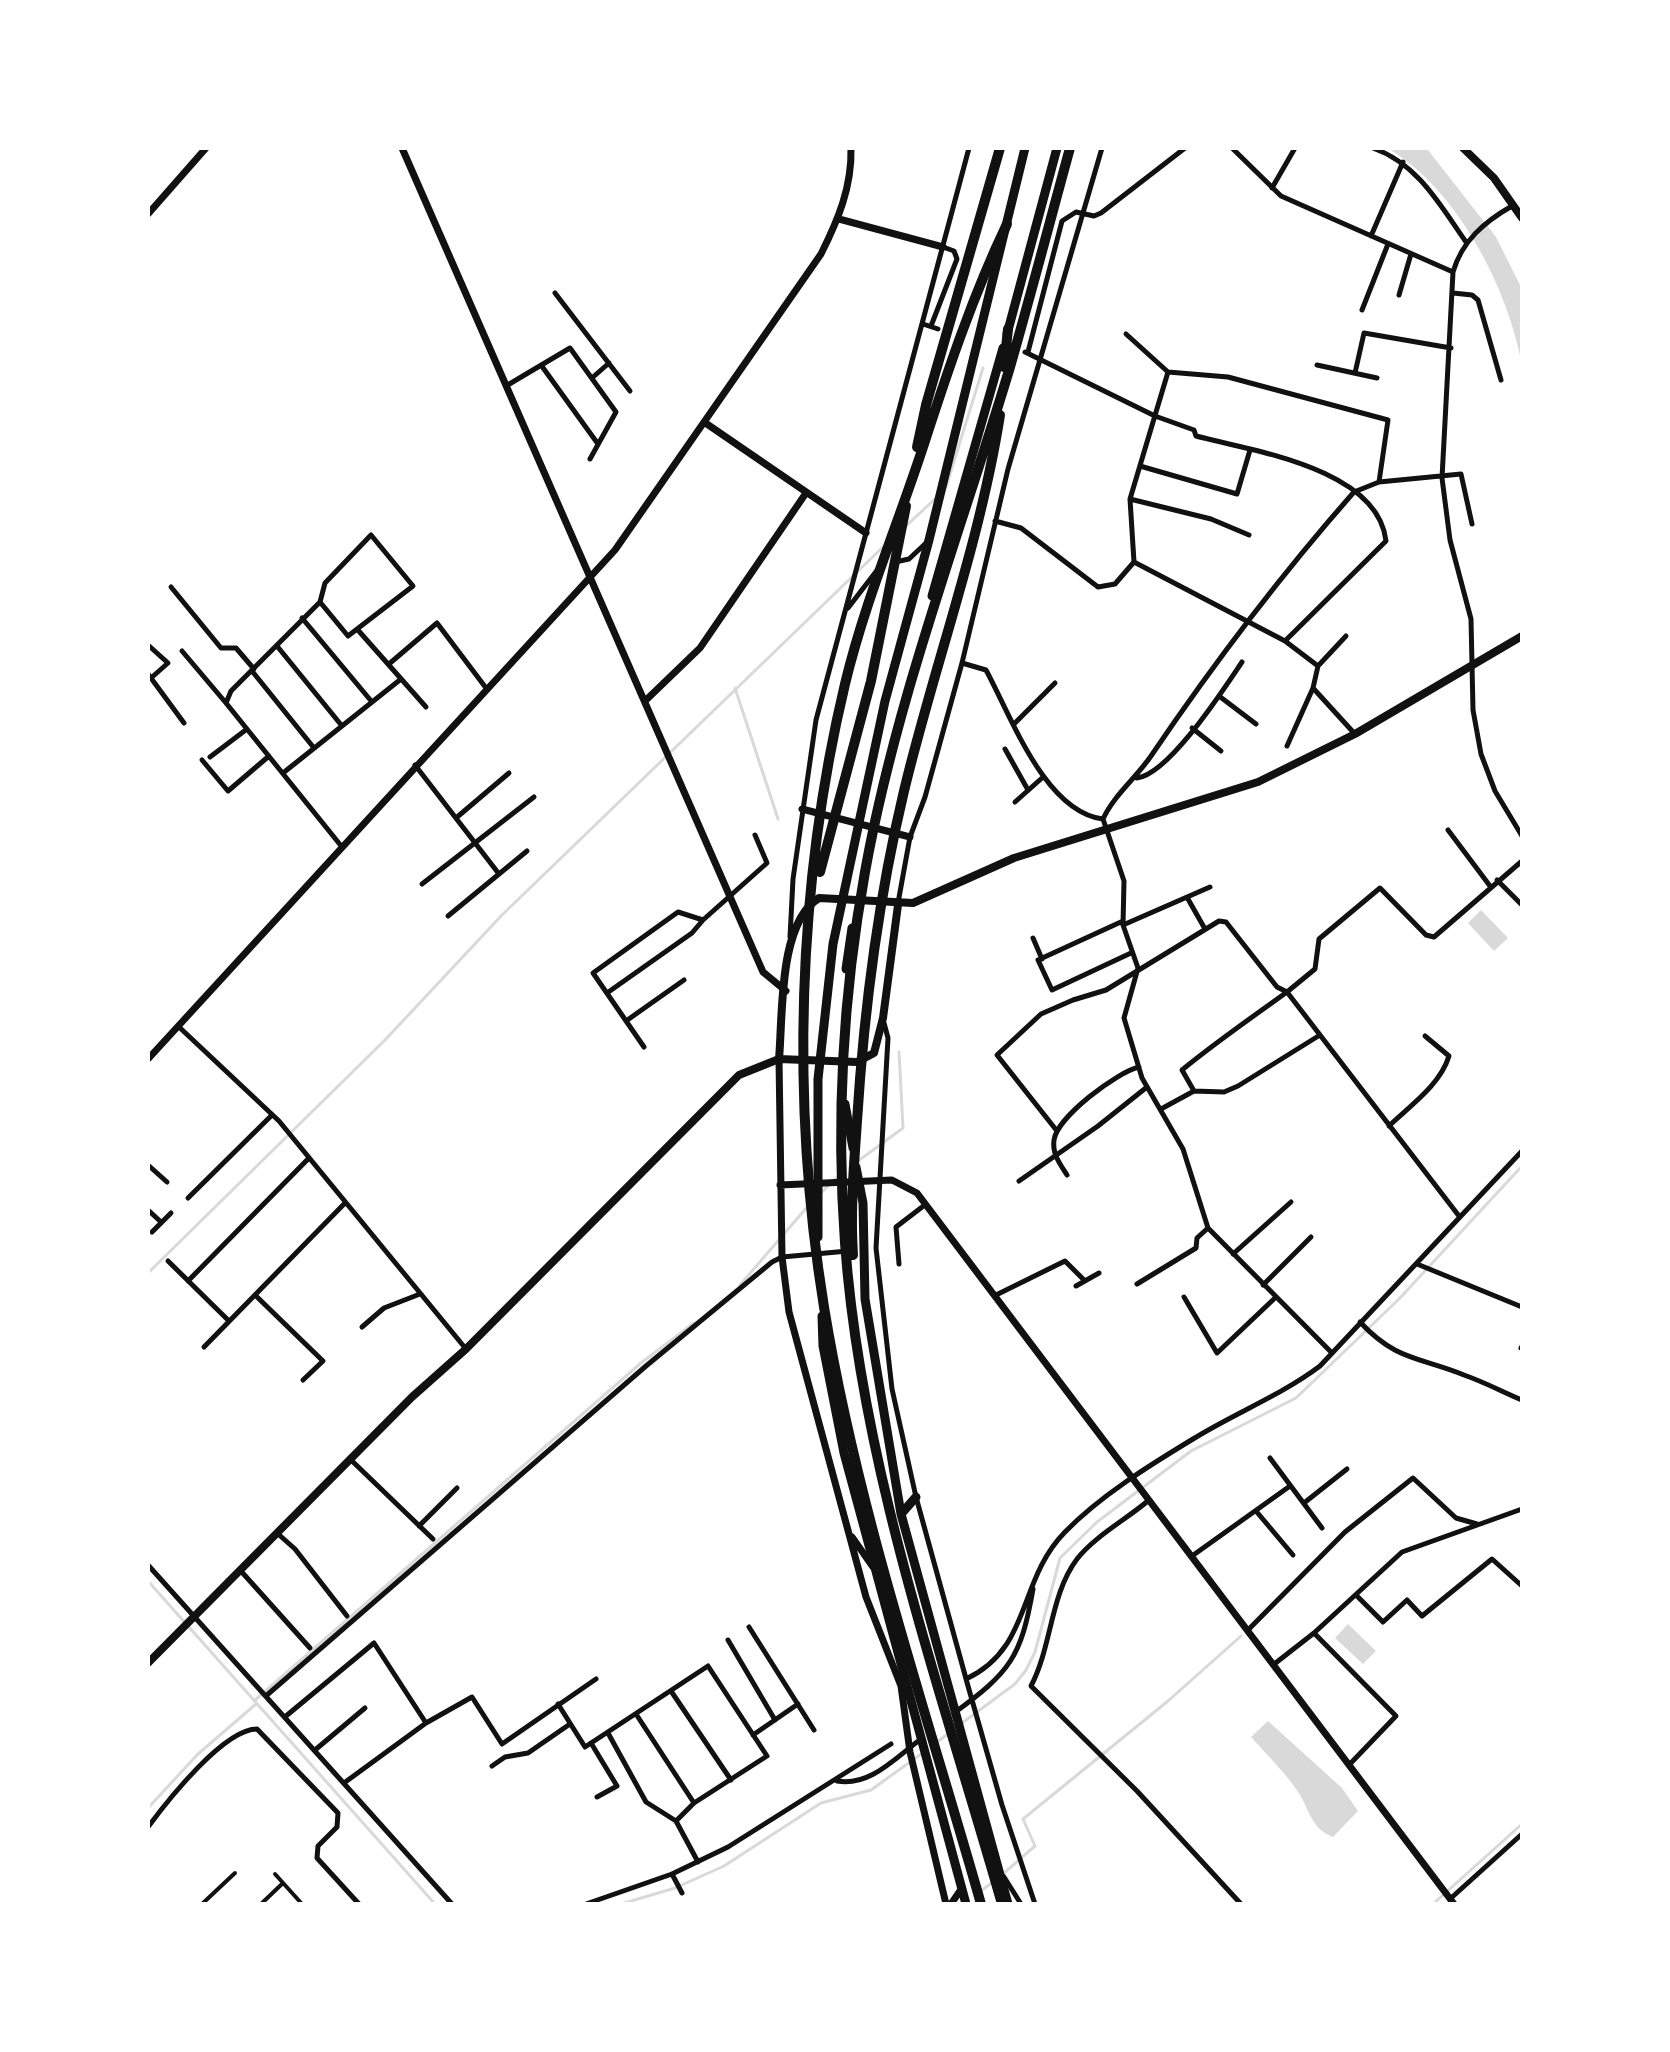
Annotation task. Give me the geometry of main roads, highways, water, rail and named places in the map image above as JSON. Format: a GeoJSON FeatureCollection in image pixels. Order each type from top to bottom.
{"type":"FeatureCollection","features":[{"type":"Feature","properties":{"kind":"highway"},"geometry":{"type":"LineString","coordinates":[[810,930],[825,852],[883,627],[926,405],[1000,148]]}},
{"type":"Feature","properties":{"kind":"highway"},"geometry":{"type":"LineString","coordinates":[[966,1904],[844,1453],[823,1346],[818,1254],[818,1079],[828,978],[861,802],[1025,148]]}},
{"type":"Feature","properties":{"kind":"highway"},"geometry":{"type":"LineString","coordinates":[[1005,1904],[1001,1872],[901,1514],[865,1299],[859,1182],[845,1104],[842,1023],[848,948],[875,806],[900,706],[1057,148]]}},
{"type":"Feature","properties":{"kind":"highway"},"geometry":{"type":"LineString","coordinates":[[1005,1904],[908,1574],[865,1389],[850,1288],[842,1191],[845,1028],[865,870],[905,707],[1010,366],[1072,148]]}},
{"type":"Feature","properties":{"kind":"highway"},"geometry":{"type":"LineString","coordinates":[[981,1904],[856,1463],[824,1306],[805,1123],[804,1049],[810,930],[826,783],[845,683],[875,580],[936,402],[988,262],[1007,224]]}},
{"type":"Feature","properties":{"kind":"highway"},"geometry":{"type":"LineString","coordinates":[[865,1389],[853,1259],[853,1184],[862,1052],[874,951],[904,791],[980,507],[999,417],[1008,329]]}},
{"type":"Feature","properties":{"kind":"highway"},"geometry":{"type":"LineString","coordinates":[[901,1514],[916,1497]]}},
{"type":"Feature","properties":{"kind":"main road"},"geometry":{"type":"LineString","coordinates":[[1463,148],[1494,178],[1522,218]]}},
{"type":"Feature","properties":{"kind":"main road"},"geometry":{"type":"LineString","coordinates":[[779,1059],[790,942],[803,911],[819,898],[898,905],[913,903],[1014,858],[1258,782],[1355,734],[1522,636]]}},
{"type":"Feature","properties":{"kind":"main road"},"geometry":{"type":"LineString","coordinates":[[148,1663],[739,1075],[779,1059],[857,1062],[867,1058],[878,1045],[898,905]]}},
{"type":"Feature","properties":{"kind":"waterway"},"geometry":{"type":"LineString","coordinates":[[946,487],[983,368]]}},
{"type":"Feature","properties":{"kind":"waterway"},"geometry":{"type":"LineString","coordinates":[[906,526],[936,498]]}},
{"type":"Feature","properties":{"kind":"waterway"},"geometry":{"type":"LineString","coordinates":[[148,1273],[385,1040],[502,915],[883,547]]}},
{"type":"Feature","properties":{"kind":"waterway"},"geometry":{"type":"LineString","coordinates":[[735,688],[778,819]]}},
{"type":"Feature","properties":{"kind":"waterway"},"geometry":{"type":"LineString","coordinates":[[858,1161],[903,1128],[899,1052]]}},
{"type":"Feature","properties":{"kind":"waterway"},"geometry":{"type":"LineString","coordinates":[[962,1723],[1015,1684],[1026,1670],[1035,1652],[1060,1558],[1097,1522],[1191,1451],[1296,1398],[1399,1299],[1522,1166]]}},
{"type":"Feature","properties":{"kind":"waterway"},"geometry":{"type":"LineString","coordinates":[[822,1192],[839,1175]]}},
{"type":"Feature","properties":{"kind":"waterway"},"geometry":{"type":"LineString","coordinates":[[740,1285],[808,1206]]}},
{"type":"Feature","properties":{"kind":"waterway"},"geometry":{"type":"LineString","coordinates":[[254,1701],[641,1363],[694,1323]]}},
{"type":"Feature","properties":{"kind":"waterway"},"geometry":{"type":"LineString","coordinates":[[148,1581],[435,1904]]}},
{"type":"Feature","properties":{"kind":"waterway"},"geometry":{"type":"LineString","coordinates":[[1003,1874],[1035,1846],[1023,1819],[1168,1701],[1241,1636]]}},
{"type":"Feature","properties":{"kind":"waterway"},"geometry":{"type":"LineString","coordinates":[[148,1808],[198,1754],[256,1704]]}},
{"type":"Feature","properties":{"kind":"waterway"},"geometry":{"type":"LineString","coordinates":[[936,1743],[949,1733]]}},
{"type":"Feature","properties":{"kind":"waterway"},"geometry":{"type":"LineString","coordinates":[[621,1904],[675,1888],[724,1866],[821,1803],[871,1790],[924,1752]]}},
{"type":"Feature","properties":{"kind":"waterway"},"geometry":{"type":"LineString","coordinates":[[1433,1904],[1522,1824]]}},
{"type":"Feature","properties":{"kind":"waterway"},"geometry":{"type":"LineString","coordinates":[[981,1891],[994,1881]]}}]}
